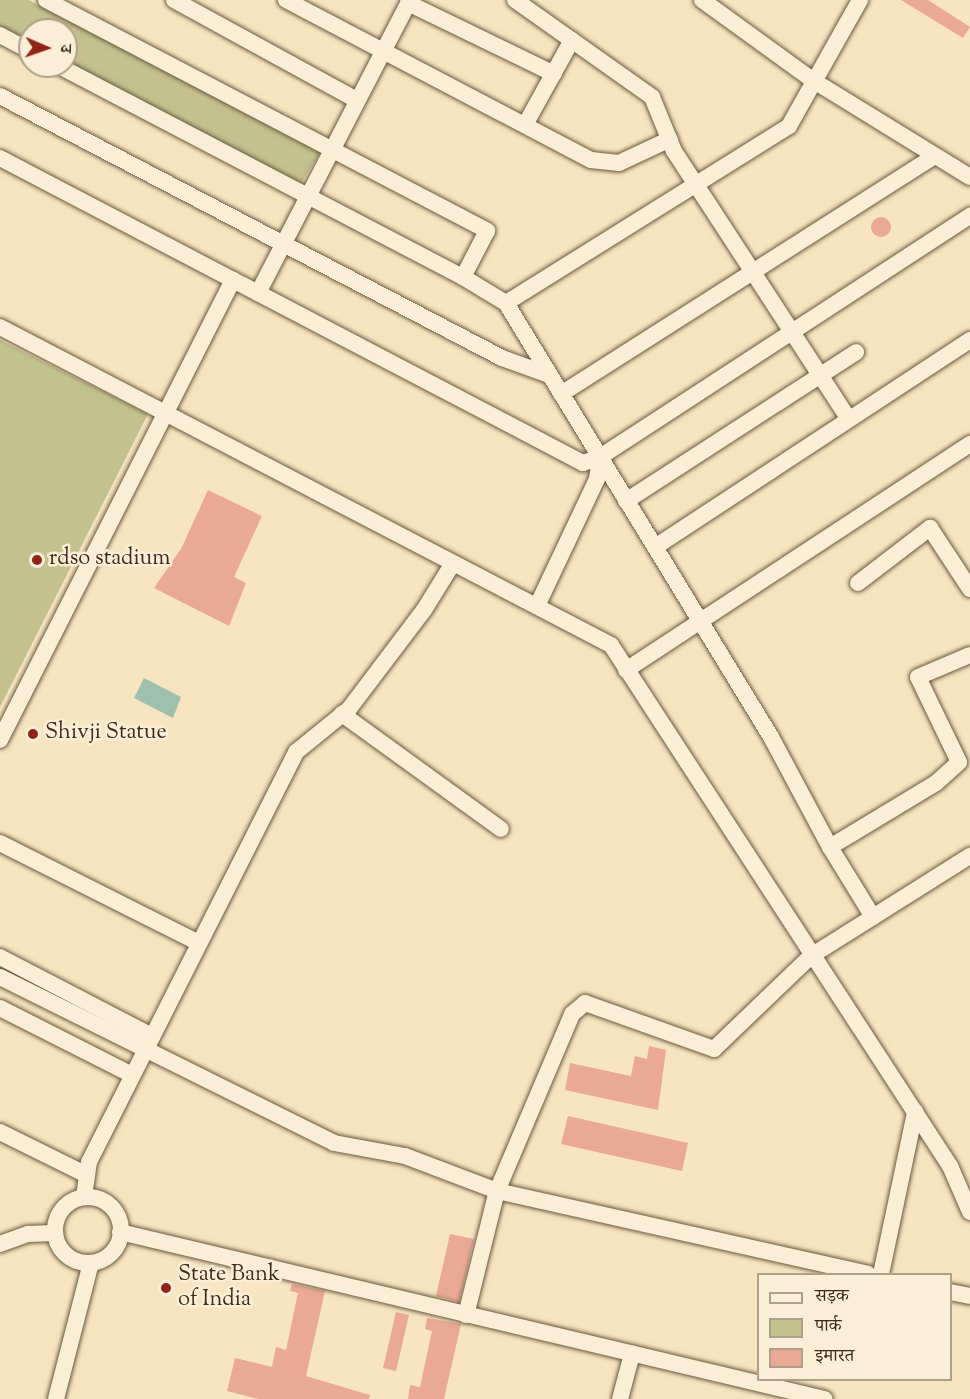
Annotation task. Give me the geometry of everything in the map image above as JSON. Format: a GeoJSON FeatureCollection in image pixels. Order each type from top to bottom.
{"type":"FeatureCollection","features":[{"type":"Feature","properties":{"kind":"street"},"geometry":{"type":"LineString","coordinates":[[46,0],[487,231],[464,277]]}},
{"type":"Feature","properties":{"kind":"street"},"geometry":{"type":"LineString","coordinates":[[174,0],[357,100]]}},
{"type":"Feature","properties":{"kind":"street"},"geometry":{"type":"LineString","coordinates":[[286,0],[591,160],[619,163],[669,139]]}},
{"type":"Feature","properties":{"kind":"street"},"geometry":{"type":"LineString","coordinates":[[515,0],[652,97],[669,139],[695,183],[848,418]]}},
{"type":"Feature","properties":{"kind":"street"},"geometry":{"type":"LineString","coordinates":[[702,0],[814,81],[970,177]]}},
{"type":"Feature","properties":{"kind":"street"},"geometry":{"type":"LineString","coordinates":[[506,303],[789,126],[860,0]]}},
{"type":"Feature","properties":{"kind":"street"},"geometry":{"type":"LineString","coordinates":[[258,293],[306,195],[409,1],[554,74]]}},
{"type":"Feature","properties":{"kind":"street"},"geometry":{"type":"LineString","coordinates":[[0,35],[18,45]]}},
{"type":"Feature","properties":{"kind":"street"},"geometry":{"type":"LineString","coordinates":[[525,125],[572,40]]}},
{"type":"Feature","properties":{"kind":"street"},"geometry":{"type":"LineString","coordinates":[[78,76],[464,277],[506,303],[699,619],[873,917]]}},
{"type":"Feature","properties":{"kind":"street"},"geometry":{"type":"LineString","coordinates":[[0,96],[502,358],[549,375]]}},
{"type":"Feature","properties":{"kind":"street"},"geometry":{"type":"LineString","coordinates":[[561,394],[935,156]]}},
{"type":"Feature","properties":{"kind":"street"},"geometry":{"type":"LineString","coordinates":[[0,158],[583,463],[600,457],[970,216]]}},
{"type":"Feature","properties":{"kind":"street"},"geometry":{"type":"LineString","coordinates":[[0,740],[233,280]]}},
{"type":"Feature","properties":{"kind":"street"},"geometry":{"type":"LineString","coordinates":[[0,327],[610,645],[950,1166],[970,1212]]}},
{"type":"Feature","properties":{"kind":"street"},"geometry":{"type":"LineString","coordinates":[[655,547],[848,418],[970,340]]}},
{"type":"Feature","properties":{"kind":"street"},"geometry":{"type":"LineString","coordinates":[[626,501],[856,351]]}},
{"type":"Feature","properties":{"kind":"street"},"geometry":{"type":"LineString","coordinates":[[627,670],[699,619],[970,444]]}},
{"type":"Feature","properties":{"kind":"street"},"geometry":{"type":"LineString","coordinates":[[537,606],[597,479],[600,457]]}},
{"type":"Feature","properties":{"kind":"street"},"geometry":{"type":"LineString","coordinates":[[858,583],[930,528],[970,589]]}},
{"type":"Feature","properties":{"kind":"street"},"geometry":{"type":"LineString","coordinates":[[84,1197],[89,1162],[296,752],[342,714],[424,610],[453,563]]}},
{"type":"Feature","properties":{"kind":"street"},"geometry":{"type":"LineString","coordinates":[[831,847],[936,783],[959,762],[918,677],[970,655]]}},
{"type":"Feature","properties":{"kind":"street"},"geometry":{"type":"LineString","coordinates":[[342,714],[501,829]]}},
{"type":"Feature","properties":{"kind":"street"},"geometry":{"type":"LineString","coordinates":[[0,843],[199,944]]}},
{"type":"Feature","properties":{"kind":"street"},"geometry":{"type":"LineString","coordinates":[[466,1315],[496,1191],[572,1014],[585,1004],[714,1049],[811,956],[970,856]]}},
{"type":"Feature","properties":{"kind":"street"},"geometry":{"type":"LineString","coordinates":[[0,957],[152,1035]]}},
{"type":"Feature","properties":{"kind":"street"},"geometry":{"type":"LineString","coordinates":[[0,977],[334,1143],[405,1156],[496,1191],[859,1273]]}},
{"type":"Feature","properties":{"kind":"street"},"geometry":{"type":"LineString","coordinates":[[0,1008],[132,1075]]}},
{"type":"Feature","properties":{"kind":"street"},"geometry":{"type":"LineString","coordinates":[[881,1273],[915,1112]]}},
{"type":"Feature","properties":{"kind":"street"},"geometry":{"type":"LineString","coordinates":[[0,1131],[87,1175]]}},
{"type":"Feature","properties":{"kind":"street"},"geometry":{"type":"LineString","coordinates":[[84,1197],[109,1204],[117,1215],[120,1232],[113,1251],[91,1263],[67,1256],[55,1233],[62,1209],[84,1197]]}},
{"type":"Feature","properties":{"kind":"street"},"geometry":{"type":"LineString","coordinates":[[120,1232],[824,1399]]}},
{"type":"Feature","properties":{"kind":"street"},"geometry":{"type":"LineString","coordinates":[[0,1244],[28,1234],[55,1233]]}},
{"type":"Feature","properties":{"kind":"street"},"geometry":{"type":"LineString","coordinates":[[56,1399],[91,1263]]}},
{"type":"Feature","properties":{"kind":"street"},"geometry":{"type":"LineString","coordinates":[[952,1292],[970,1296]]}},
{"type":"Feature","properties":{"kind":"street"},"geometry":{"type":"LineString","coordinates":[[620,1399],[632,1354]]}},
{"type":"Feature","properties":{"kind":"green space"},"geometry":{"type":"Polygon","coordinates":[[[0,0],[29,0],[64,18],[18,18],[18,36],[0,26],[0,0]]]}},
{"type":"Feature","properties":{"kind":"green space"},"geometry":{"type":"Polygon","coordinates":[[[78,25],[321,151],[300,185],[78,67],[78,25]]]}},
{"type":"Feature","properties":{"kind":"green space","name":"rdso stadium"},"geometry":{"type":"Polygon","coordinates":[[[0,340],[148,414],[0,707],[0,340]]]}},
{"type":"Feature","properties":{"kind":"shaded area"},"geometry":{"type":"Polygon","coordinates":[[[144,678],[181,697],[173,718],[134,698],[144,678]]]}},
{"type":"Feature","properties":{"kind":"building"},"geometry":{"type":"Polygon","coordinates":[[[901,0],[928,0],[970,27],[963,38],[901,0]]]}},
{"type":"Feature","properties":{"kind":"building"},"geometry":{"type":"Polygon","coordinates":[[[881,217],[888,220],[891,227],[888,234],[881,237],[874,234],[871,227],[874,220],[881,217]]]}},
{"type":"Feature","properties":{"kind":"building"},"geometry":{"type":"Polygon","coordinates":[[[208,490],[262,516],[234,577],[246,583],[229,626],[154,588],[181,549],[208,490]]]}},
{"type":"Feature","properties":{"kind":"building"},"geometry":{"type":"Polygon","coordinates":[[[649,1046],[666,1050],[658,1110],[565,1090],[570,1063],[631,1076],[635,1056],[647,1059],[649,1046]]]}},
{"type":"Feature","properties":{"kind":"building"},"geometry":{"type":"Polygon","coordinates":[[[568,1116],[688,1143],[682,1171],[561,1144],[568,1116]]]}},
{"type":"Feature","properties":{"kind":"building"},"geometry":{"type":"Polygon","coordinates":[[[450,1234],[474,1239],[459,1302],[436,1296],[450,1234]]]}},
{"type":"Feature","properties":{"kind":"building"},"geometry":{"type":"Polygon","coordinates":[[[292,1284],[325,1291],[306,1376],[370,1395],[369,1399],[258,1399],[227,1391],[235,1358],[272,1367],[276,1347],[286,1350],[298,1293],[290,1291],[292,1284]]]}},
{"type":"Feature","properties":{"kind":"building"},"geometry":{"type":"Polygon","coordinates":[[[396,1312],[409,1315],[396,1371],[383,1368],[396,1312]]]}},
{"type":"Feature","properties":{"kind":"building"},"geometry":{"type":"Polygon","coordinates":[[[427,1318],[461,1324],[444,1399],[408,1399],[410,1385],[420,1387],[432,1331],[425,1329],[427,1318]]]}},
{"type":"Feature","properties":{"kind":"place","name":"rdso stadium"},"geometry":{"type":"Point","coordinates":[37,560]}},
{"type":"Feature","properties":{"kind":"place","name":"Shivji Statue"},"geometry":{"type":"Point","coordinates":[33,734]}},
{"type":"Feature","properties":{"kind":"place","name":"State Bank of India"},"geometry":{"type":"Point","coordinates":[166,1288]}}]}
